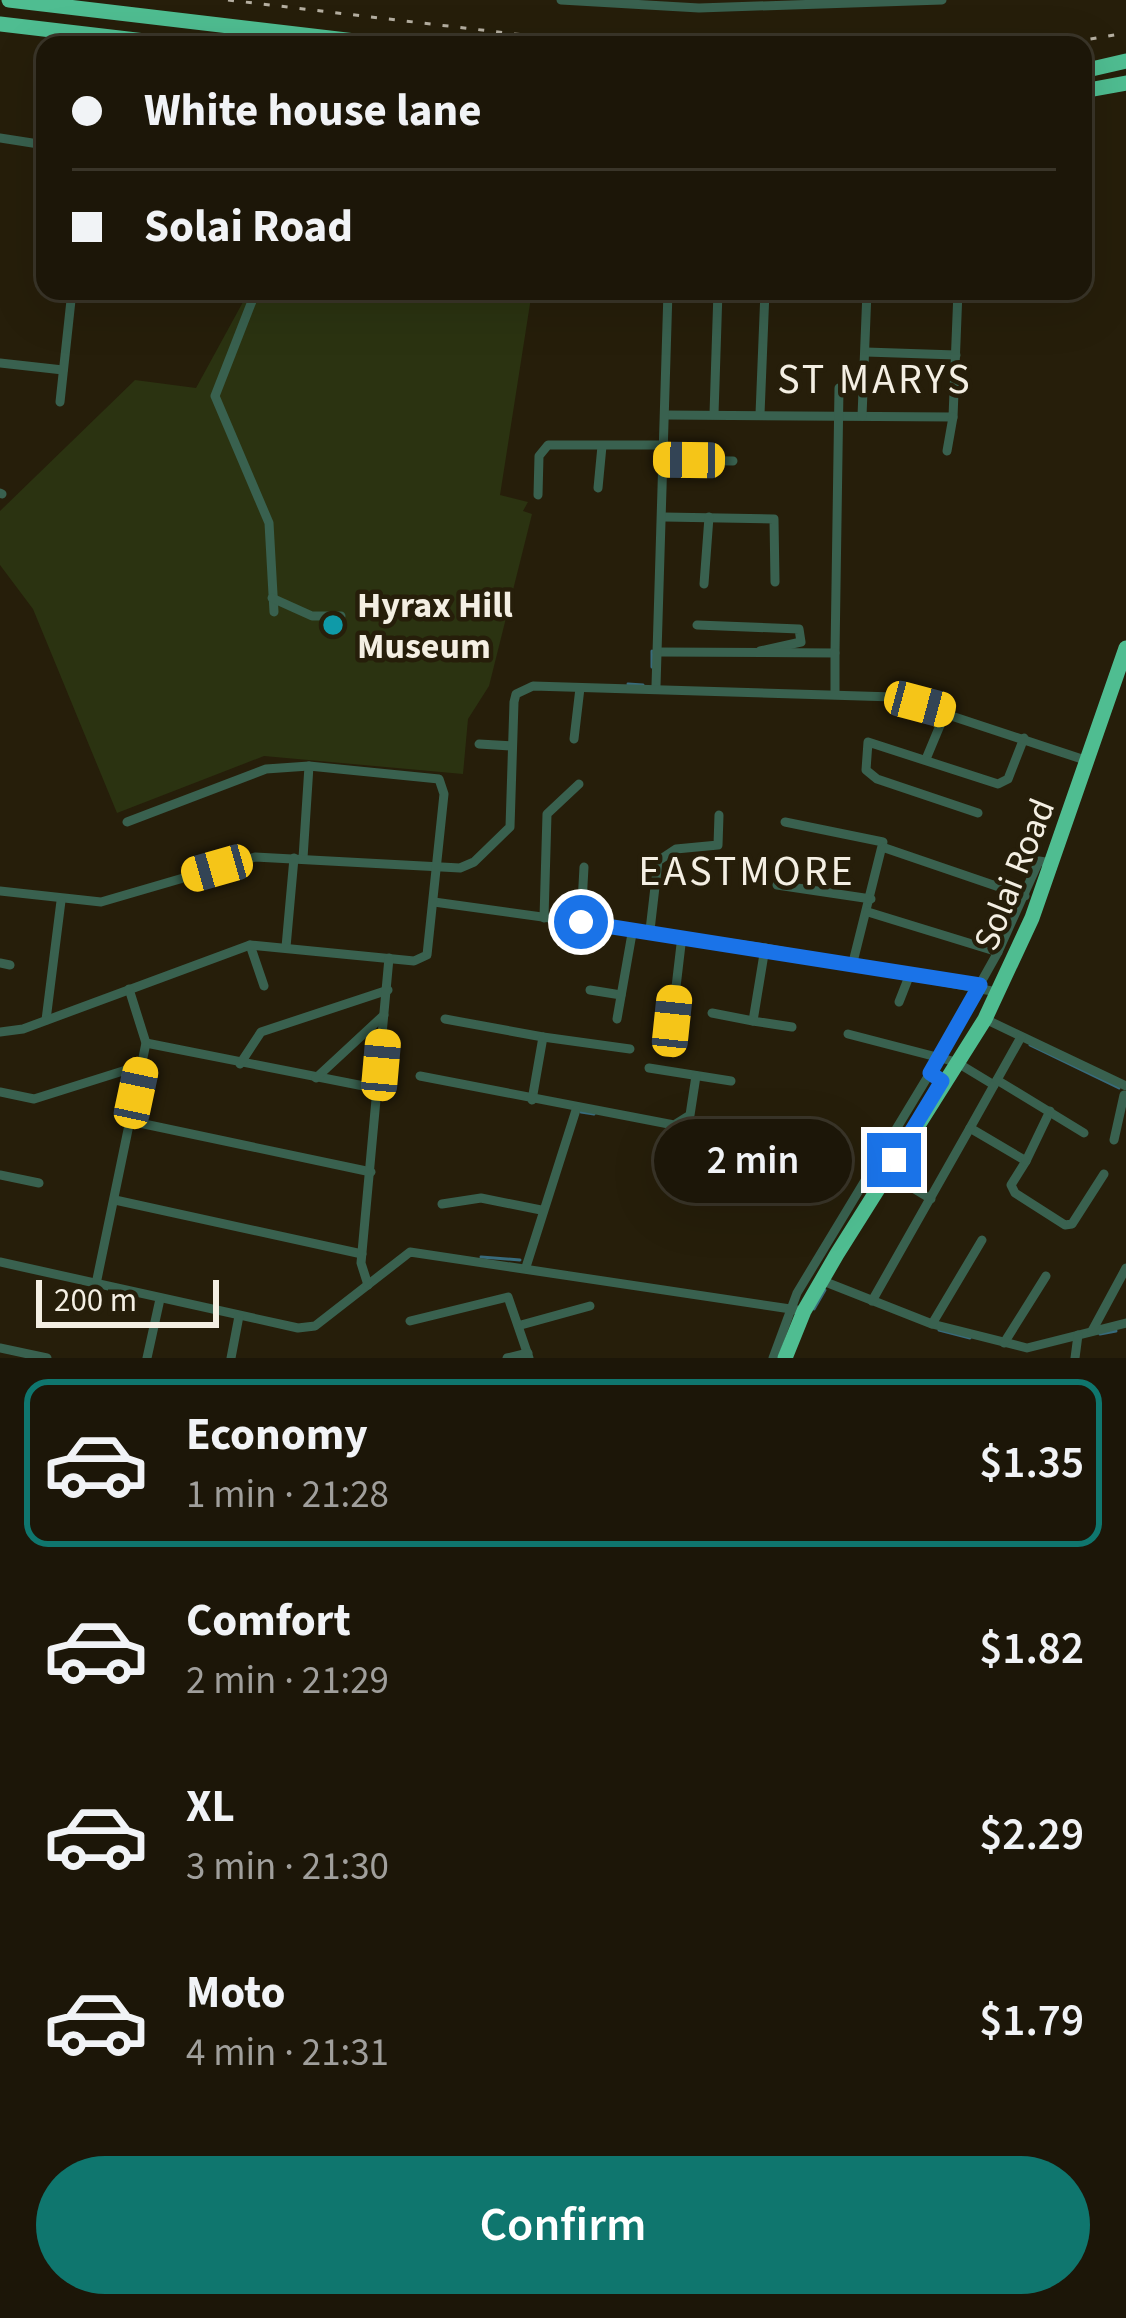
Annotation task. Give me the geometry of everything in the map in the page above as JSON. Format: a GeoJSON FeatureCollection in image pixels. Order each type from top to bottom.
{"type":"FeatureCollection","features":[{"type":"Feature","properties":{"kind":"highway"},"geometry":{"type":"LineString","coordinates":[[9,0],[313,36]]}},
{"type":"Feature","properties":{"kind":"highway"},"geometry":{"type":"LineString","coordinates":[[0,24],[100,36]]}},
{"type":"Feature","properties":{"kind":"highway"},"geometry":{"type":"LineString","coordinates":[[226,36],[228,26]]}},
{"type":"Feature","properties":{"kind":"highway"},"geometry":{"type":"LineString","coordinates":[[1092,72],[1126,61]]}},
{"type":"Feature","properties":{"kind":"highway"},"geometry":{"type":"LineString","coordinates":[[1092,74],[1126,71]]}},
{"type":"Feature","properties":{"kind":"highway"},"geometry":{"type":"LineString","coordinates":[[1092,89],[1126,83]]}},
{"type":"Feature","properties":{"kind":"highway"},"geometry":{"type":"LineString","coordinates":[[1092,98],[1126,92]]}},
{"type":"Feature","properties":{"kind":"highway","name":"Solai Road"},"geometry":{"type":"LineString","coordinates":[[785,1358],[797,1310],[823,1281],[936,1077],[986,1018],[988,989],[1052,863],[1126,648]]}},
{"type":"Feature","properties":{"kind":"street"},"geometry":{"type":"LineString","coordinates":[[561,0],[942,0]]}},
{"type":"Feature","properties":{"kind":"street"},"geometry":{"type":"LineString","coordinates":[[0,138],[36,144]]}},
{"type":"Feature","properties":{"kind":"street"},"geometry":{"type":"LineString","coordinates":[[60,402],[71,300]]}},
{"type":"Feature","properties":{"kind":"street"},"geometry":{"type":"LineString","coordinates":[[252,300],[215,396],[269,523],[274,612]]}},
{"type":"Feature","properties":{"kind":"street"},"geometry":{"type":"LineString","coordinates":[[656,686],[668,300]]}},
{"type":"Feature","properties":{"kind":"street"},"geometry":{"type":"LineString","coordinates":[[714,414],[718,300]]}},
{"type":"Feature","properties":{"kind":"street"},"geometry":{"type":"LineString","coordinates":[[760,414],[765,300]]}},
{"type":"Feature","properties":{"kind":"street"},"geometry":{"type":"LineString","coordinates":[[862,416],[867,300]]}},
{"type":"Feature","properties":{"kind":"street"},"geometry":{"type":"LineString","coordinates":[[947,451],[958,300]]}},
{"type":"Feature","properties":{"kind":"street"},"geometry":{"type":"LineString","coordinates":[[866,352],[956,355]]}},
{"type":"Feature","properties":{"kind":"street"},"geometry":{"type":"LineString","coordinates":[[0,363],[63,370]]}},
{"type":"Feature","properties":{"kind":"street"},"geometry":{"type":"LineString","coordinates":[[835,692],[839,388],[863,389]]}},
{"type":"Feature","properties":{"kind":"street"},"geometry":{"type":"LineString","coordinates":[[665,415],[953,416]]}},
{"type":"Feature","properties":{"kind":"street"},"geometry":{"type":"LineString","coordinates":[[538,494],[544,446],[665,445]]}},
{"type":"Feature","properties":{"kind":"street"},"geometry":{"type":"LineString","coordinates":[[598,488],[602,446]]}},
{"type":"Feature","properties":{"kind":"street"},"geometry":{"type":"LineString","coordinates":[[665,460],[734,461]]}},
{"type":"Feature","properties":{"kind":"street"},"geometry":{"type":"LineString","coordinates":[[664,517],[774,519],[775,581]]}},
{"type":"Feature","properties":{"kind":"street"},"geometry":{"type":"LineString","coordinates":[[704,584],[710,517]]}},
{"type":"Feature","properties":{"kind":"street"},"geometry":{"type":"LineString","coordinates":[[272,598],[312,616],[341,616]]}},
{"type":"Feature","properties":{"kind":"street"},"geometry":{"type":"LineString","coordinates":[[697,625],[797,627],[801,633],[801,642],[743,655]]}},
{"type":"Feature","properties":{"kind":"street"},"geometry":{"type":"LineString","coordinates":[[657,652],[835,653]]}},
{"type":"Feature","properties":{"kind":"street"},"geometry":{"type":"LineString","coordinates":[[0,891],[101,902],[255,857],[437,871],[468,866],[507,834],[516,694],[533,686],[656,686],[894,697],[1088,761]]}},
{"type":"Feature","properties":{"kind":"street"},"geometry":{"type":"LineString","coordinates":[[574,739],[580,688]]}},
{"type":"Feature","properties":{"kind":"street"},"geometry":{"type":"LineString","coordinates":[[926,759],[946,711]]}},
{"type":"Feature","properties":{"kind":"street"},"geometry":{"type":"LineString","coordinates":[[977,813],[877,779],[866,770],[866,747],[871,740],[1003,783],[1024,738]]}},
{"type":"Feature","properties":{"kind":"street"},"geometry":{"type":"LineString","coordinates":[[479,744],[512,746]]}},
{"type":"Feature","properties":{"kind":"street"},"geometry":{"type":"LineString","coordinates":[[286,946],[309,766]]}},
{"type":"Feature","properties":{"kind":"street"},"geometry":{"type":"LineString","coordinates":[[0,1032],[46,1020],[250,945],[413,961],[427,955],[445,783],[309,766],[266,769],[127,822]]}},
{"type":"Feature","properties":{"kind":"street"},"geometry":{"type":"LineString","coordinates":[[544,917],[547,814],[579,784]]}},
{"type":"Feature","properties":{"kind":"street"},"geometry":{"type":"LineString","coordinates":[[650,930],[658,861],[663,853],[676,849],[718,845],[718,815]]}},
{"type":"Feature","properties":{"kind":"street"},"geometry":{"type":"LineString","coordinates":[[784,822],[878,837],[885,848],[1025,896]]}},
{"type":"Feature","properties":{"kind":"street"},"geometry":{"type":"LineString","coordinates":[[853,962],[885,848]]}},
{"type":"Feature","properties":{"kind":"street"},"geometry":{"type":"LineString","coordinates":[[948,1059],[988,989],[998,952],[1039,861],[1052,863]]}},
{"type":"Feature","properties":{"kind":"street"},"geometry":{"type":"LineString","coordinates":[[581,922],[584,867]]}},
{"type":"Feature","properties":{"kind":"street"},"geometry":{"type":"LineString","coordinates":[[777,885],[871,899]]}},
{"type":"Feature","properties":{"kind":"street"},"geometry":{"type":"LineString","coordinates":[[46,1020],[61,901]]}},
{"type":"Feature","properties":{"kind":"street"},"geometry":{"type":"LineString","coordinates":[[434,902],[765,948],[988,989]]}},
{"type":"Feature","properties":{"kind":"street"},"geometry":{"type":"LineString","coordinates":[[868,911],[998,952]]}},
{"type":"Feature","properties":{"kind":"street"},"geometry":{"type":"LineString","coordinates":[[617,1019],[633,928]]}},
{"type":"Feature","properties":{"kind":"street"},"geometry":{"type":"LineString","coordinates":[[672,1021],[682,936]]}},
{"type":"Feature","properties":{"kind":"street"},"geometry":{"type":"LineString","coordinates":[[250,945],[264,986]]}},
{"type":"Feature","properties":{"kind":"street"},"geometry":{"type":"LineString","coordinates":[[753,1021],[765,948]]}},
{"type":"Feature","properties":{"kind":"street"},"geometry":{"type":"LineString","coordinates":[[368,1285],[362,1254],[388,958]]}},
{"type":"Feature","properties":{"kind":"street"},"geometry":{"type":"LineString","coordinates":[[899,1002],[910,974]]}},
{"type":"Feature","properties":{"kind":"street"},"geometry":{"type":"LineString","coordinates":[[96,1284],[146,1042],[129,989]]}},
{"type":"Feature","properties":{"kind":"street"},"geometry":{"type":"LineString","coordinates":[[239,1064],[261,1031],[388,990]]}},
{"type":"Feature","properties":{"kind":"street"},"geometry":{"type":"LineString","coordinates":[[590,990],[621,995]]}},
{"type":"Feature","properties":{"kind":"street"},"geometry":{"type":"LineString","coordinates":[[712,1013],[792,1028]]}},
{"type":"Feature","properties":{"kind":"street"},"geometry":{"type":"LineString","coordinates":[[316,1078],[384,1015]]}},
{"type":"Feature","properties":{"kind":"street"},"geometry":{"type":"LineString","coordinates":[[986,1018],[1125,1091],[1114,1140]]}},
{"type":"Feature","properties":{"kind":"street"},"geometry":{"type":"LineString","coordinates":[[445,1019],[630,1049]]}},
{"type":"Feature","properties":{"kind":"street"},"geometry":{"type":"LineString","coordinates":[[848,1034],[948,1059],[1084,1133]]}},
{"type":"Feature","properties":{"kind":"street"},"geometry":{"type":"LineString","coordinates":[[532,1100],[543,1037]]}},
{"type":"Feature","properties":{"kind":"street"},"geometry":{"type":"LineString","coordinates":[[872,1301],[1021,1037]]}},
{"type":"Feature","properties":{"kind":"street"},"geometry":{"type":"LineString","coordinates":[[146,1042],[379,1089]]}},
{"type":"Feature","properties":{"kind":"street"},"geometry":{"type":"LineString","coordinates":[[0,1092],[34,1099],[142,1065]]}},
{"type":"Feature","properties":{"kind":"street"},"geometry":{"type":"LineString","coordinates":[[649,1068],[731,1082]]}},
{"type":"Feature","properties":{"kind":"street"},"geometry":{"type":"LineString","coordinates":[[421,1076],[576,1110],[680,1125],[690,1115],[696,1076]]}},
{"type":"Feature","properties":{"kind":"street"},"geometry":{"type":"LineString","coordinates":[[773,1358],[936,1077]]}},
{"type":"Feature","properties":{"kind":"street"},"geometry":{"type":"LineString","coordinates":[[526,1267],[576,1110]]}},
{"type":"Feature","properties":{"kind":"street"},"geometry":{"type":"LineString","coordinates":[[1050,1111],[1011,1185],[1015,1193],[1065,1225],[1072,1224],[1104,1174]]}},
{"type":"Feature","properties":{"kind":"street"},"geometry":{"type":"LineString","coordinates":[[130,1121],[371,1172]]}},
{"type":"Feature","properties":{"kind":"street"},"geometry":{"type":"LineString","coordinates":[[970,1129],[1026,1161]]}},
{"type":"Feature","properties":{"kind":"street"},"geometry":{"type":"LineString","coordinates":[[886,1172],[931,1199]]}},
{"type":"Feature","properties":{"kind":"street"},"geometry":{"type":"LineString","coordinates":[[0,1175],[39,1183]]}},
{"type":"Feature","properties":{"kind":"street"},"geometry":{"type":"LineString","coordinates":[[442,1204],[481,1198],[541,1210]]}},
{"type":"Feature","properties":{"kind":"street"},"geometry":{"type":"LineString","coordinates":[[115,1200],[362,1254]]}},
{"type":"Feature","properties":{"kind":"street"},"geometry":{"type":"LineString","coordinates":[[932,1324],[982,1240]]}},
{"type":"Feature","properties":{"kind":"street"},"geometry":{"type":"LineString","coordinates":[[0,1262],[308,1328],[410,1252],[797,1310]]}},
{"type":"Feature","properties":{"kind":"street"},"geometry":{"type":"LineString","coordinates":[[1092,1331],[1126,1268]]}},
{"type":"Feature","properties":{"kind":"street"},"geometry":{"type":"LineString","coordinates":[[1004,1343],[1046,1276]]}},
{"type":"Feature","properties":{"kind":"street"},"geometry":{"type":"LineString","coordinates":[[823,1281],[932,1324],[1026,1353],[1126,1323]]}},
{"type":"Feature","properties":{"kind":"street"},"geometry":{"type":"LineString","coordinates":[[410,1321],[508,1297],[528,1355],[507,1358]]}},
{"type":"Feature","properties":{"kind":"street"},"geometry":{"type":"LineString","coordinates":[[147,1358],[160,1299]]}},
{"type":"Feature","properties":{"kind":"street"},"geometry":{"type":"LineString","coordinates":[[520,1325],[590,1306]]}},
{"type":"Feature","properties":{"kind":"street"},"geometry":{"type":"LineString","coordinates":[[230,1358],[239,1316]]}},
{"type":"Feature","properties":{"kind":"street"},"geometry":{"type":"LineString","coordinates":[[1075,1358],[1078,1335]]}},
{"type":"Feature","properties":{"kind":"street"},"geometry":{"type":"LineString","coordinates":[[0,1348],[39,1357]]}},
{"type":"Feature","properties":{"kind":"green space"},"geometry":{"type":"Polygon","coordinates":[[[244,300],[531,300],[500,495],[528,502],[523,511],[532,514],[489,686],[468,719],[463,774],[264,756],[117,813],[33,609],[0,565],[0,511],[135,380],[196,388],[244,300]]]}},
{"type":"Feature","properties":{"kind":"waterway"},"geometry":{"type":"LineString","coordinates":[[652,651],[652,667]]}},
{"type":"Feature","properties":{"kind":"waterway"},"geometry":{"type":"LineString","coordinates":[[628,684],[643,685]]}},
{"type":"Feature","properties":{"kind":"waterway"},"geometry":{"type":"LineString","coordinates":[[1030,1045],[1119,1088]]}},
{"type":"Feature","properties":{"kind":"waterway"},"geometry":{"type":"LineString","coordinates":[[581,1112],[594,1114]]}},
{"type":"Feature","properties":{"kind":"waterway"},"geometry":{"type":"LineString","coordinates":[[481,1257],[520,1260]]}},
{"type":"Feature","properties":{"kind":"waterway"},"geometry":{"type":"LineString","coordinates":[[814,1309],[825,1290]]}},
{"type":"Feature","properties":{"kind":"waterway"},"geometry":{"type":"LineString","coordinates":[[939,1330],[970,1338]]}},
{"type":"Feature","properties":{"kind":"waterway"},"geometry":{"type":"LineString","coordinates":[[1100,1334],[1116,1331]]}},
{"type":"Feature","properties":{"kind":"railway"},"geometry":{"type":"LineString","coordinates":[[228,0],[532,36]]}},
{"type":"Feature","properties":{"kind":"railway"},"geometry":{"type":"LineString","coordinates":[[1092,39],[1126,33]]}},
{"type":"Feature","properties":{"kind":"place","name":"Hyrax Hill Museum"},"geometry":{"type":"Point","coordinates":[333,625]}},
{"type":"Feature","properties":{"kind":"district","name":"ST MARYS"},"geometry":{"type":"Point","coordinates":[875,378]}},
{"type":"Feature","properties":{"kind":"district","name":"EASTMORE"},"geometry":{"type":"Point","coordinates":[747,870]}},
{"type":"Feature","properties":{"kind":"route"},"geometry":{"type":"LineString","coordinates":[[581,922],[980,985],[930,1073],[942,1081],[894,1160]]}}]}
